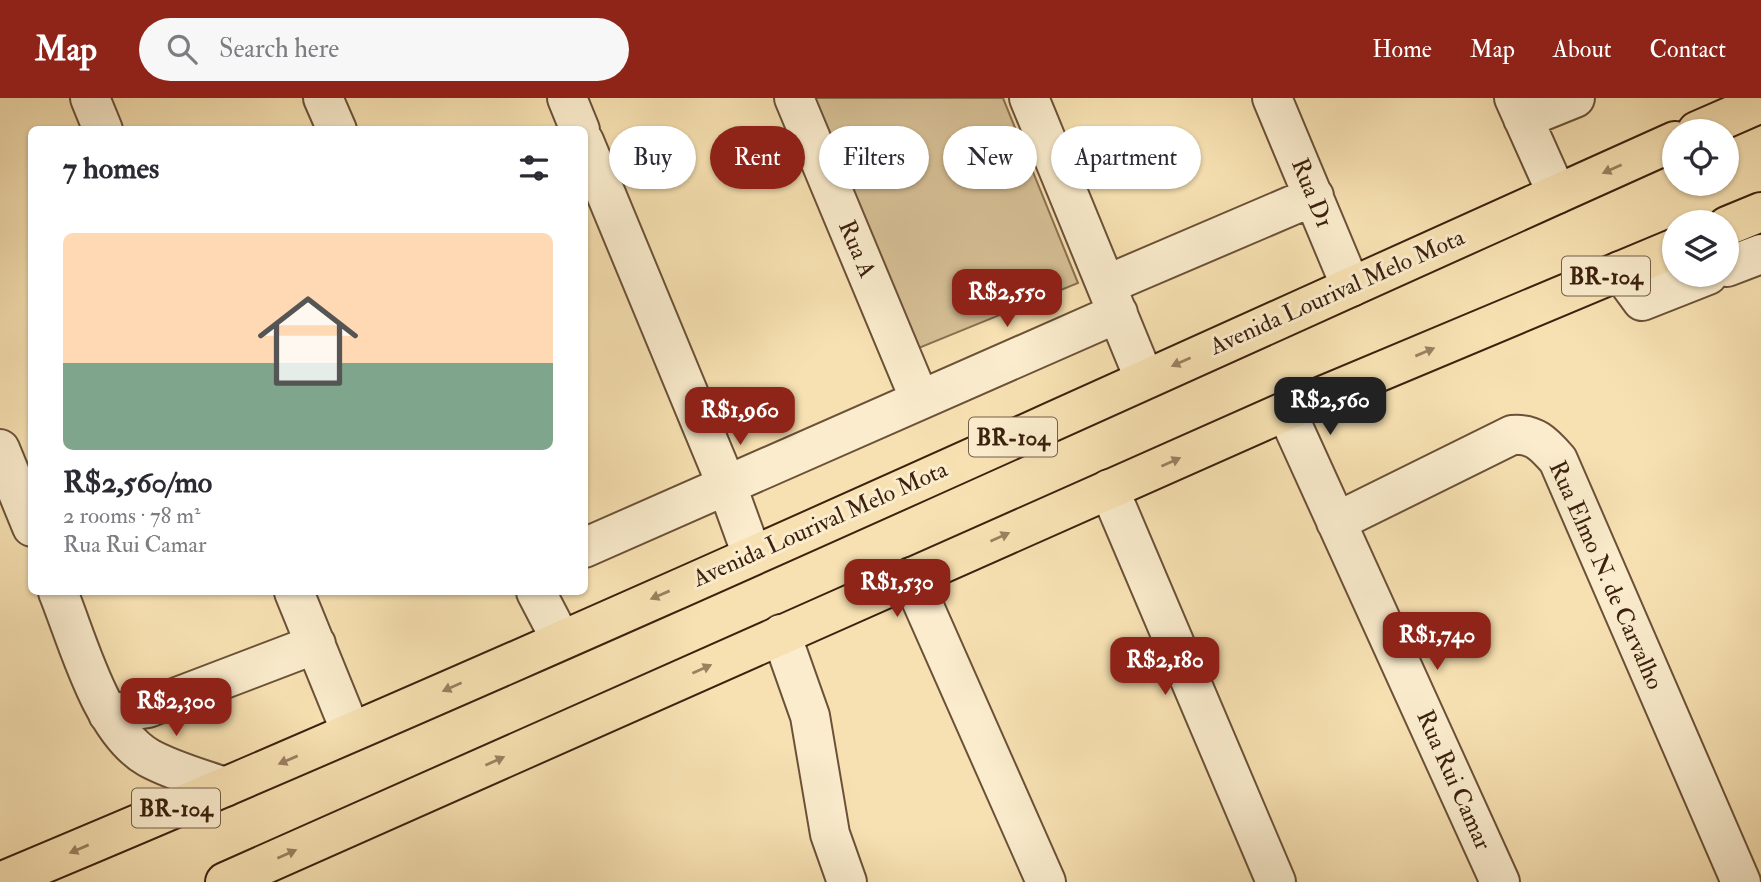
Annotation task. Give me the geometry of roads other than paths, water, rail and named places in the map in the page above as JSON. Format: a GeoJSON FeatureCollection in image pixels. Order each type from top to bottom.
{"type":"FeatureCollection","features":[{"type":"Feature","properties":{"kind":"highway"},"geometry":{"type":"LineString","coordinates":[[1724,119],[1761,103]]}},
{"type":"Feature","properties":{"kind":"highway","name":"Avenida Lourival Melo Mota"},"geometry":{"type":"LineString","coordinates":[[0,882],[225,787],[752,555],[1662,147]]}},
{"type":"Feature","properties":{"kind":"highway","name":"BR-104"},"geometry":{"type":"LineString","coordinates":[[225,882],[1286,411],[1662,253]]}},
{"type":"Feature","properties":{"kind":"street"},"geometry":{"type":"LineString","coordinates":[[90,98],[101,126]]}},
{"type":"Feature","properties":{"kind":"street"},"geometry":{"type":"LineString","coordinates":[[323,98],[335,126]]}},
{"type":"Feature","properties":{"kind":"street"},"geometry":{"type":"LineString","coordinates":[[567,98],[578,126]]}},
{"type":"Feature","properties":{"kind":"street","name":"Rua A"},"geometry":{"type":"LineString","coordinates":[[794,98],[920,400]]}},
{"type":"Feature","properties":{"kind":"street"},"geometry":{"type":"LineString","coordinates":[[1028,98],[1144,378]]}},
{"type":"Feature","properties":{"kind":"street","name":"Rua D1"},"geometry":{"type":"LineString","coordinates":[[1272,98],[1351,288]]}},
{"type":"Feature","properties":{"kind":"street"},"geometry":{"type":"LineString","coordinates":[[1557,194],[1518,109],[1575,98]]}},
{"type":"Feature","properties":{"kind":"street"},"geometry":{"type":"LineString","coordinates":[[588,151],[727,486],[752,555]]}},
{"type":"Feature","properties":{"kind":"street"},"geometry":{"type":"LineString","coordinates":[[588,546],[920,400],[1314,196]]}},
{"type":"Feature","properties":{"kind":"street"},"geometry":{"type":"LineString","coordinates":[[1739,262],[1761,254]]}},
{"type":"Feature","properties":{"kind":"street"},"geometry":{"type":"LineString","coordinates":[[1620,271],[1642,301],[1678,287]]}},
{"type":"Feature","properties":{"kind":"street","name":"Rua Rui Camar"},"geometry":{"type":"LineString","coordinates":[[1286,411],[1500,882]]}},
{"type":"Feature","properties":{"kind":"street","name":"Rua Elmo N. de Carvalho"},"geometry":{"type":"LineString","coordinates":[[1336,522],[1512,435],[1526,434],[1543,443],[1558,460],[1741,882]]}},
{"type":"Feature","properties":{"kind":"street"},"geometry":{"type":"LineString","coordinates":[[0,449],[28,517]]}},
{"type":"Feature","properties":{"kind":"street"},"geometry":{"type":"LineString","coordinates":[[1109,489],[1276,882]]}},
{"type":"Feature","properties":{"kind":"street"},"geometry":{"type":"LineString","coordinates":[[903,580],[1023,882]]}},
{"type":"Feature","properties":{"kind":"street"},"geometry":{"type":"LineString","coordinates":[[59,595],[108,714],[129,742],[147,757],[225,787]]}},
{"type":"Feature","properties":{"kind":"street"},"geometry":{"type":"LineString","coordinates":[[295,595],[351,732]]}},
{"type":"Feature","properties":{"kind":"street"},"geometry":{"type":"LineString","coordinates":[[538,595],[560,638]]}},
{"type":"Feature","properties":{"kind":"street"},"geometry":{"type":"LineString","coordinates":[[781,634],[810,716],[830,834],[847,882]]}},
{"type":"Feature","properties":{"kind":"street"},"geometry":{"type":"LineString","coordinates":[[928,641],[1046,882]]}},
{"type":"Feature","properties":{"kind":"street"},"geometry":{"type":"LineString","coordinates":[[108,714],[148,708],[316,644]]}}]}
